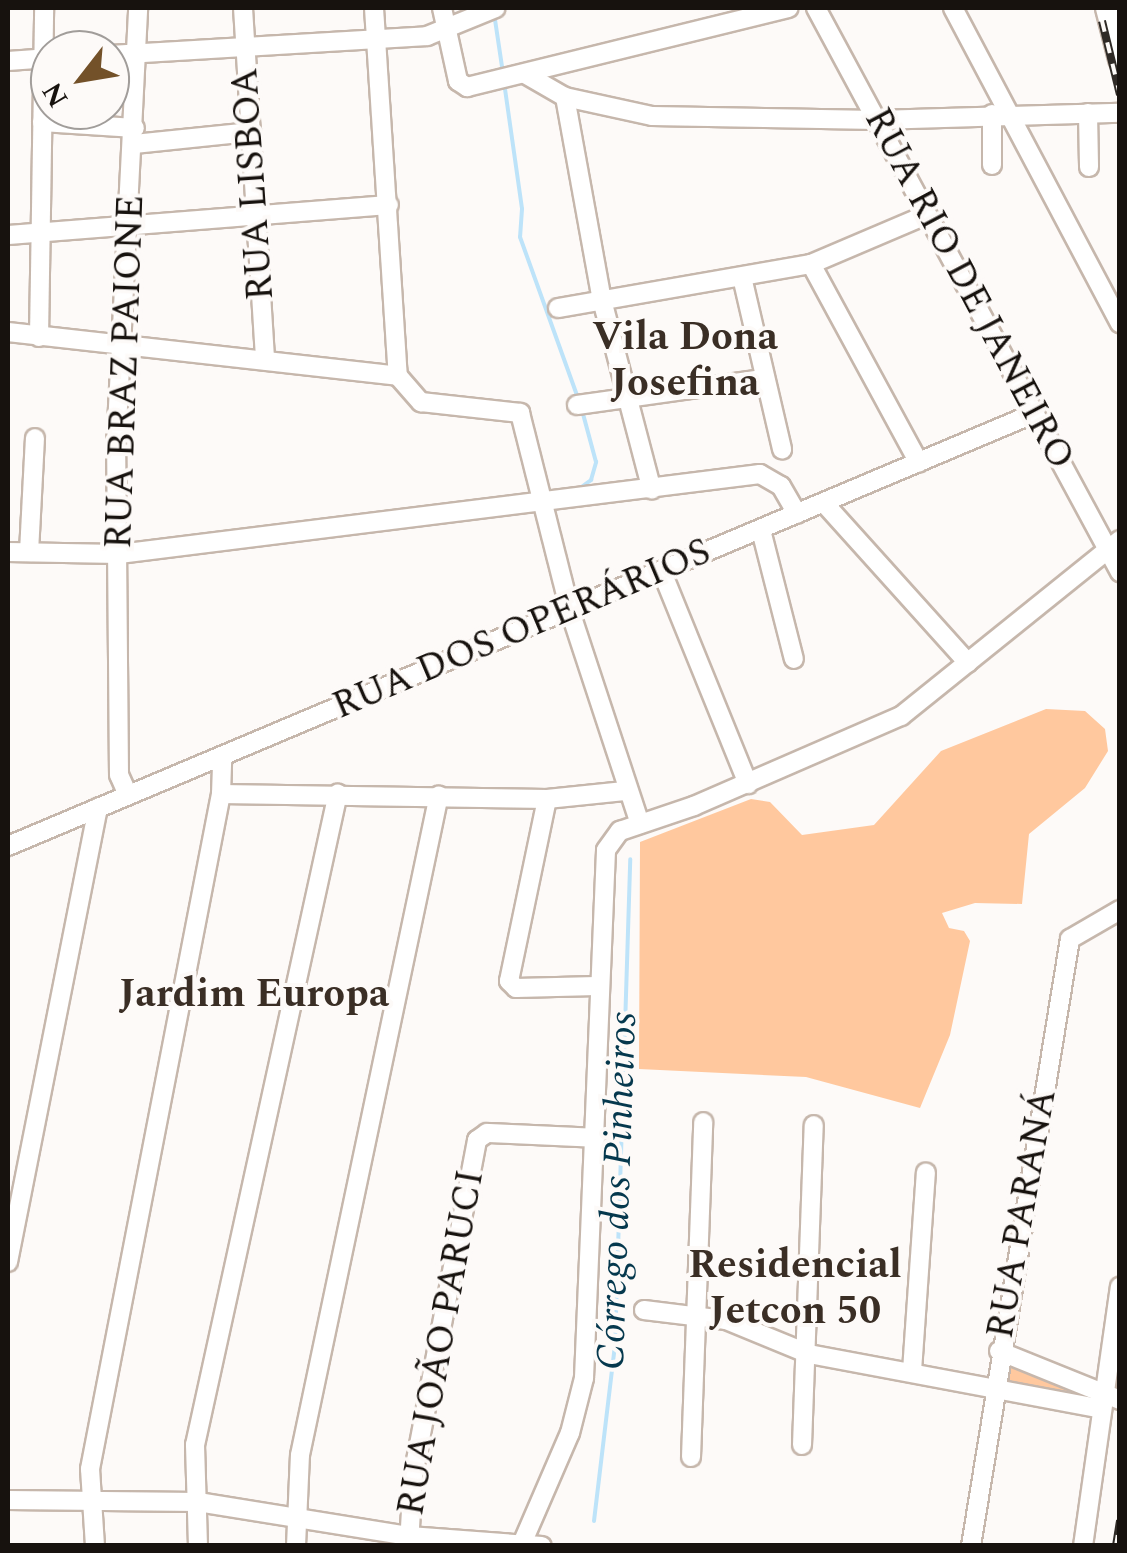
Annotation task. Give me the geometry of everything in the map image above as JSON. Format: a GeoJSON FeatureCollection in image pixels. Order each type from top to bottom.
{"type":"FeatureCollection","features":[{"type":"Feature","properties":{"kind":"main road"},"geometry":{"type":"LineString","coordinates":[[1106,8],[1120,59]]}},
{"type":"Feature","properties":{"kind":"street","name":"RUA BRAZ PAIONE"},"geometry":{"type":"LineString","coordinates":[[128,795],[119,775],[120,554],[116,446],[132,225],[138,8]]}},
{"type":"Feature","properties":{"kind":"street","name":"RUA LISBOA"},"geometry":{"type":"LineString","coordinates":[[243,8],[265,360]]}},
{"type":"Feature","properties":{"kind":"street"},"geometry":{"type":"LineString","coordinates":[[374,8],[398,376],[421,402],[520,414],[570,611],[625,792],[640,824]]}},
{"type":"Feature","properties":{"kind":"street"},"geometry":{"type":"LineString","coordinates":[[442,8],[458,82],[468,87],[788,8]]}},
{"type":"Feature","properties":{"kind":"street"},"geometry":{"type":"LineString","coordinates":[[130,53],[448,31],[496,8]]}},
{"type":"Feature","properties":{"kind":"street","name":"RUA RIO DE JANEIRO"},"geometry":{"type":"LineString","coordinates":[[816,8],[1036,414],[1114,544],[1120,572]]}},
{"type":"Feature","properties":{"kind":"street"},"geometry":{"type":"LineString","coordinates":[[953,8],[1000,114],[1120,323]]}},
{"type":"Feature","properties":{"kind":"street"},"geometry":{"type":"LineString","coordinates":[[526,74],[565,97],[652,116],[877,120],[1120,113]]}},
{"type":"Feature","properties":{"kind":"street"},"geometry":{"type":"LineString","coordinates":[[565,97],[602,300],[652,490]]}},
{"type":"Feature","properties":{"kind":"street"},"geometry":{"type":"LineString","coordinates":[[1088,113],[1089,166]]}},
{"type":"Feature","properties":{"kind":"street"},"geometry":{"type":"LineString","coordinates":[[992,165],[1000,114]]}},
{"type":"Feature","properties":{"kind":"street"},"geometry":{"type":"LineString","coordinates":[[39,337],[42,130]]}},
{"type":"Feature","properties":{"kind":"street"},"geometry":{"type":"LineString","coordinates":[[95,130],[134,136],[251,132]]}},
{"type":"Feature","properties":{"kind":"street"},"geometry":{"type":"LineString","coordinates":[[8,235],[389,205]]}},
{"type":"Feature","properties":{"kind":"street"},"geometry":{"type":"LineString","coordinates":[[558,308],[811,264],[926,215]]}},
{"type":"Feature","properties":{"kind":"street"},"geometry":{"type":"LineString","coordinates":[[811,264],[918,463]]}},
{"type":"Feature","properties":{"kind":"street"},"geometry":{"type":"LineString","coordinates":[[742,277],[782,449]]}},
{"type":"Feature","properties":{"kind":"street"},"geometry":{"type":"LineString","coordinates":[[8,332],[124,342],[398,376]]}},
{"type":"Feature","properties":{"kind":"street"},"geometry":{"type":"LineString","coordinates":[[578,405],[763,379]]}},
{"type":"Feature","properties":{"kind":"street","name":"RUA DOS OPERÁRIOS"},"geometry":{"type":"LineString","coordinates":[[8,846],[1036,414]]}},
{"type":"Feature","properties":{"kind":"street"},"geometry":{"type":"LineString","coordinates":[[29,552],[35,438]]}},
{"type":"Feature","properties":{"kind":"street"},"geometry":{"type":"LineString","coordinates":[[8,552],[120,554],[760,474],[781,486],[797,514]]}},
{"type":"Feature","properties":{"kind":"street"},"geometry":{"type":"LineString","coordinates":[[824,503],[968,663]]}},
{"type":"Feature","properties":{"kind":"street"},"geometry":{"type":"LineString","coordinates":[[761,530],[794,658]]}},
{"type":"Feature","properties":{"kind":"street"},"geometry":{"type":"LineString","coordinates":[[522,1544],[570,1433],[584,1378],[596,1138],[597,986],[606,850],[620,831],[748,784],[902,716],[1114,544]]}},
{"type":"Feature","properties":{"kind":"street"},"geometry":{"type":"LineString","coordinates":[[662,572],[748,784]]}},
{"type":"Feature","properties":{"kind":"street"},"geometry":{"type":"LineString","coordinates":[[96,1546],[90,1469],[221,794],[222,756]]}},
{"type":"Feature","properties":{"kind":"street"},"geometry":{"type":"LineString","coordinates":[[221,794],[439,795],[547,800],[625,792]]}},
{"type":"Feature","properties":{"kind":"street"},"geometry":{"type":"LineString","coordinates":[[198,1546],[195,1446],[338,794]]}},
{"type":"Feature","properties":{"kind":"street"},"geometry":{"type":"LineString","coordinates":[[296,1546],[300,1454],[439,795]]}},
{"type":"Feature","properties":{"kind":"street"},"geometry":{"type":"LineString","coordinates":[[547,800],[509,981],[516,988],[597,986]]}},
{"type":"Feature","properties":{"kind":"street"},"geometry":{"type":"LineString","coordinates":[[8,1262],[98,808]]}},
{"type":"Feature","properties":{"kind":"street","name":"RUA PARANÁ"},"geometry":{"type":"LineString","coordinates":[[971,1546],[992,1390],[1070,939],[1120,910]]}},
{"type":"Feature","properties":{"kind":"street"},"geometry":{"type":"LineString","coordinates":[[691,1456],[703,1122]]}},
{"type":"Feature","properties":{"kind":"street"},"geometry":{"type":"LineString","coordinates":[[802,1445],[809,1354],[814,1125]]}},
{"type":"Feature","properties":{"kind":"street","name":"RUA JOÃO PARUCI"},"geometry":{"type":"LineString","coordinates":[[410,1541],[413,1476],[477,1140],[487,1133],[596,1138]]}},
{"type":"Feature","properties":{"kind":"street"},"geometry":{"type":"LineString","coordinates":[[912,1372],[926,1172]]}},
{"type":"Feature","properties":{"kind":"street"},"geometry":{"type":"LineString","coordinates":[[1083,1546],[1100,1400],[1120,1286]]}},
{"type":"Feature","properties":{"kind":"street"},"geometry":{"type":"LineString","coordinates":[[644,1310],[698,1315],[809,1354],[992,1390],[1120,1400]]}},
{"type":"Feature","properties":{"kind":"street"},"geometry":{"type":"LineString","coordinates":[[999,1351],[1100,1400]]}},
{"type":"Feature","properties":{"kind":"street"},"geometry":{"type":"LineString","coordinates":[[8,1500],[198,1502],[410,1541],[542,1546]]}},
{"type":"Feature","properties":{"kind":"shaded area"},"geometry":{"type":"Polygon","coordinates":[[[1046,709],[1085,711],[1105,729],[1108,751],[1085,788],[1029,834],[1022,904],[975,903],[942,913],[949,928],[964,931],[970,941],[950,1035],[920,1108],[806,1077],[639,1069],[640,842],[751,799],[770,802],[802,835],[874,825],[941,751],[1046,709]]]}},
{"type":"Feature","properties":{"kind":"shaded area"},"geometry":{"type":"Polygon","coordinates":[[[1002,1356],[1097,1394],[1096,1404],[996,1387],[1002,1356]]]}},
{"type":"Feature","properties":{"kind":"waterway","name":"Córrego dos Pinheiros"},"geometry":{"type":"LineString","coordinates":[[494,13],[503,73]]}},
{"type":"Feature","properties":{"kind":"waterway","name":"Córrego dos Pinheiros"},"geometry":{"type":"LineString","coordinates":[[504,82],[522,209],[520,237],[579,401]]}},
{"type":"Feature","properties":{"kind":"waterway","name":"Córrego dos Pinheiros"},"geometry":{"type":"LineString","coordinates":[[580,488],[591,480],[596,462],[582,410]]}},
{"type":"Feature","properties":{"kind":"waterway","name":"Córrego dos Pinheiros"},"geometry":{"type":"LineString","coordinates":[[594,1521],[615,1345],[630,859]]}},
{"type":"Feature","properties":{"kind":"railway"},"geometry":{"type":"LineString","coordinates":[[1102,21],[1120,95]]}},
{"type":"Feature","properties":{"kind":"railway"},"geometry":{"type":"LineString","coordinates":[[1116,1546],[1120,1520]]}},
{"type":"Feature","properties":{"kind":"district","name":"Vila Dona Josefina"},"geometry":{"type":"Point","coordinates":[685,361]}},
{"type":"Feature","properties":{"kind":"district","name":"Jardim Europa"},"geometry":{"type":"Point","coordinates":[254,995]}},
{"type":"Feature","properties":{"kind":"district","name":"Residencial Jetcon 50"},"geometry":{"type":"Point","coordinates":[795,1289]}}]}
